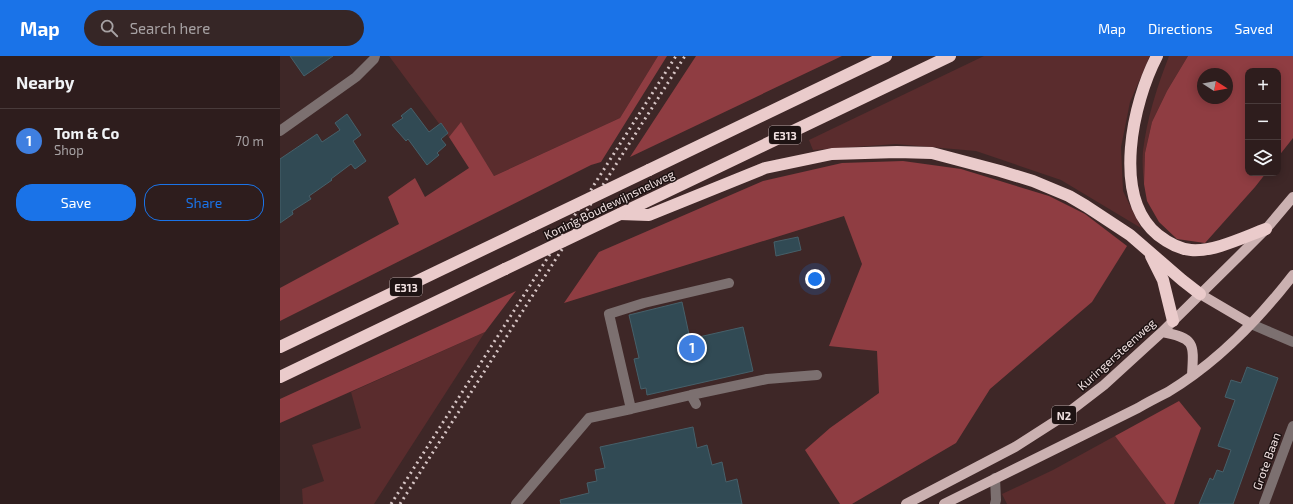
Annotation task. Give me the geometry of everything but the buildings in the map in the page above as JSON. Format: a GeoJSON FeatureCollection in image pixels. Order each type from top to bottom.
{"type":"FeatureCollection","features":[{"type":"Feature","properties":{"kind":"highway","name":"Koning Boudewijnsnelweg"},"geometry":{"type":"LineString","coordinates":[[280,347],[886,56]]}},
{"type":"Feature","properties":{"kind":"highway","name":"Koning Boudewijnsnelweg"},"geometry":{"type":"LineString","coordinates":[[280,377],[950,56]]}},
{"type":"Feature","properties":{"kind":"highway"},"geometry":{"type":"LineString","coordinates":[[1157,56],[1152,65],[1141,96],[1133,132],[1130,159],[1131,186],[1138,210],[1153,231],[1169,243],[1190,250],[1212,249],[1266,229]]}},
{"type":"Feature","properties":{"kind":"highway"},"geometry":{"type":"LineString","coordinates":[[620,214],[649,215],[765,168],[832,154],[897,152],[932,153],[1000,170],[1033,181],[1069,196],[1130,235],[1200,294]]}},
{"type":"Feature","properties":{"kind":"highway"},"geometry":{"type":"LineString","coordinates":[[1150,253],[1163,280],[1173,321]]}},
{"type":"Feature","properties":{"kind":"main road","name":"Kuringersteenweg"},"geometry":{"type":"LineString","coordinates":[[906,504],[1015,447],[1065,415],[1104,385],[1162,332],[1266,229],[1293,197]]}},
{"type":"Feature","properties":{"kind":"main road","name":"N2"},"geometry":{"type":"LineString","coordinates":[[944,504],[1138,408],[1168,391],[1192,375],[1233,342],[1280,292],[1293,274]]}},
{"type":"Feature","properties":{"kind":"main road"},"geometry":{"type":"LineString","coordinates":[[1200,294],[1251,324]]}},
{"type":"Feature","properties":{"kind":"main road"},"geometry":{"type":"LineString","coordinates":[[1162,332],[1179,335],[1186,338],[1191,344],[1194,353],[1192,375]]}},
{"type":"Feature","properties":{"kind":"street"},"geometry":{"type":"LineString","coordinates":[[280,131],[356,77],[374,59],[375,56]]}},
{"type":"Feature","properties":{"kind":"street"},"geometry":{"type":"LineString","coordinates":[[631,409],[609,314],[644,303],[729,283]]}},
{"type":"Feature","properties":{"kind":"street"},"geometry":{"type":"LineString","coordinates":[[1251,324],[1293,342]]}},
{"type":"Feature","properties":{"kind":"street"},"geometry":{"type":"LineString","coordinates":[[516,504],[589,418],[631,409],[694,400],[767,379],[817,375]]}},
{"type":"Feature","properties":{"kind":"street","name":"Grote Baan"},"geometry":{"type":"LineString","coordinates":[[1264,504],[1293,426]]}},
{"type":"Feature","properties":{"kind":"street"},"geometry":{"type":"LineString","coordinates":[[995,478],[995,504]]}},
{"type":"Feature","properties":{"kind":"shaded area"},"geometry":{"type":"Polygon","coordinates":[[[389,56],[658,56],[620,118],[494,176],[461,123],[449,137],[389,56]]]}},
{"type":"Feature","properties":{"kind":"shaded area"},"geometry":{"type":"Polygon","coordinates":[[[658,56],[667,56],[601,162],[591,165],[280,321],[280,288],[399,224],[388,197],[415,178],[425,197],[469,168],[449,137],[461,122],[494,176],[620,118],[658,56]]]}},
{"type":"Feature","properties":{"kind":"shaded area"},"geometry":{"type":"Polygon","coordinates":[[[696,56],[842,56],[630,157],[696,56]]]}},
{"type":"Feature","properties":{"kind":"shaded area"},"geometry":{"type":"Polygon","coordinates":[[[984,56],[1150,56],[1130,102],[1121,147],[1123,191],[1141,228],[1061,180],[976,151],[896,144],[813,150],[809,140],[984,56]]]}},
{"type":"Feature","properties":{"kind":"shaded area"},"geometry":{"type":"Polygon","coordinates":[[[1169,56],[1188,56],[1167,91],[1152,122],[1145,153],[1144,184],[1143,155],[1147,127],[1169,56]]]}},
{"type":"Feature","properties":{"kind":"shaded area"},"geometry":{"type":"Polygon","coordinates":[[[1188,56],[1293,56],[1293,138],[1281,153],[1281,68],[1245,68],[1245,176],[1264,176],[1205,243],[1177,239],[1159,222],[1147,201],[1144,184],[1145,153],[1152,122],[1167,91],[1188,56]]]}},
{"type":"Feature","properties":{"kind":"shaded area"},"geometry":{"type":"Polygon","coordinates":[[[903,161],[961,169],[1049,196],[1085,214],[1127,246],[1092,302],[990,389],[956,443],[852,504],[840,504],[805,450],[830,428],[879,393],[877,351],[829,346],[862,264],[844,216],[564,303],[599,252],[763,181],[842,163],[903,161]]]}},
{"type":"Feature","properties":{"kind":"shaded area"},"geometry":{"type":"Polygon","coordinates":[[[516,291],[485,332],[280,423],[280,399],[516,291]]]}},
{"type":"Feature","properties":{"kind":"shaded area"},"geometry":{"type":"Polygon","coordinates":[[[485,332],[374,504],[303,504],[302,489],[324,481],[312,445],[361,428],[351,392],[485,332]]]}},
{"type":"Feature","properties":{"kind":"shaded area"},"geometry":{"type":"Polygon","coordinates":[[[1179,401],[1201,428],[1174,504],[1166,504],[1115,436],[1179,401]]]}},
{"type":"Feature","properties":{"kind":"shaded area"},"geometry":{"type":"Polygon","coordinates":[[[1115,436],[1166,504],[1007,504],[1002,494],[1053,470],[1115,436]]]}},
{"type":"Feature","properties":{"kind":"railway"},"geometry":{"type":"LineString","coordinates":[[391,504],[676,56]]}},
{"type":"Feature","properties":{"kind":"railway"},"geometry":{"type":"LineString","coordinates":[[400,504],[685,56]]}},
{"type":"Feature","properties":{"kind":"place","name":"Tom & Co"},"geometry":{"type":"Point","coordinates":[692,348]}}]}
